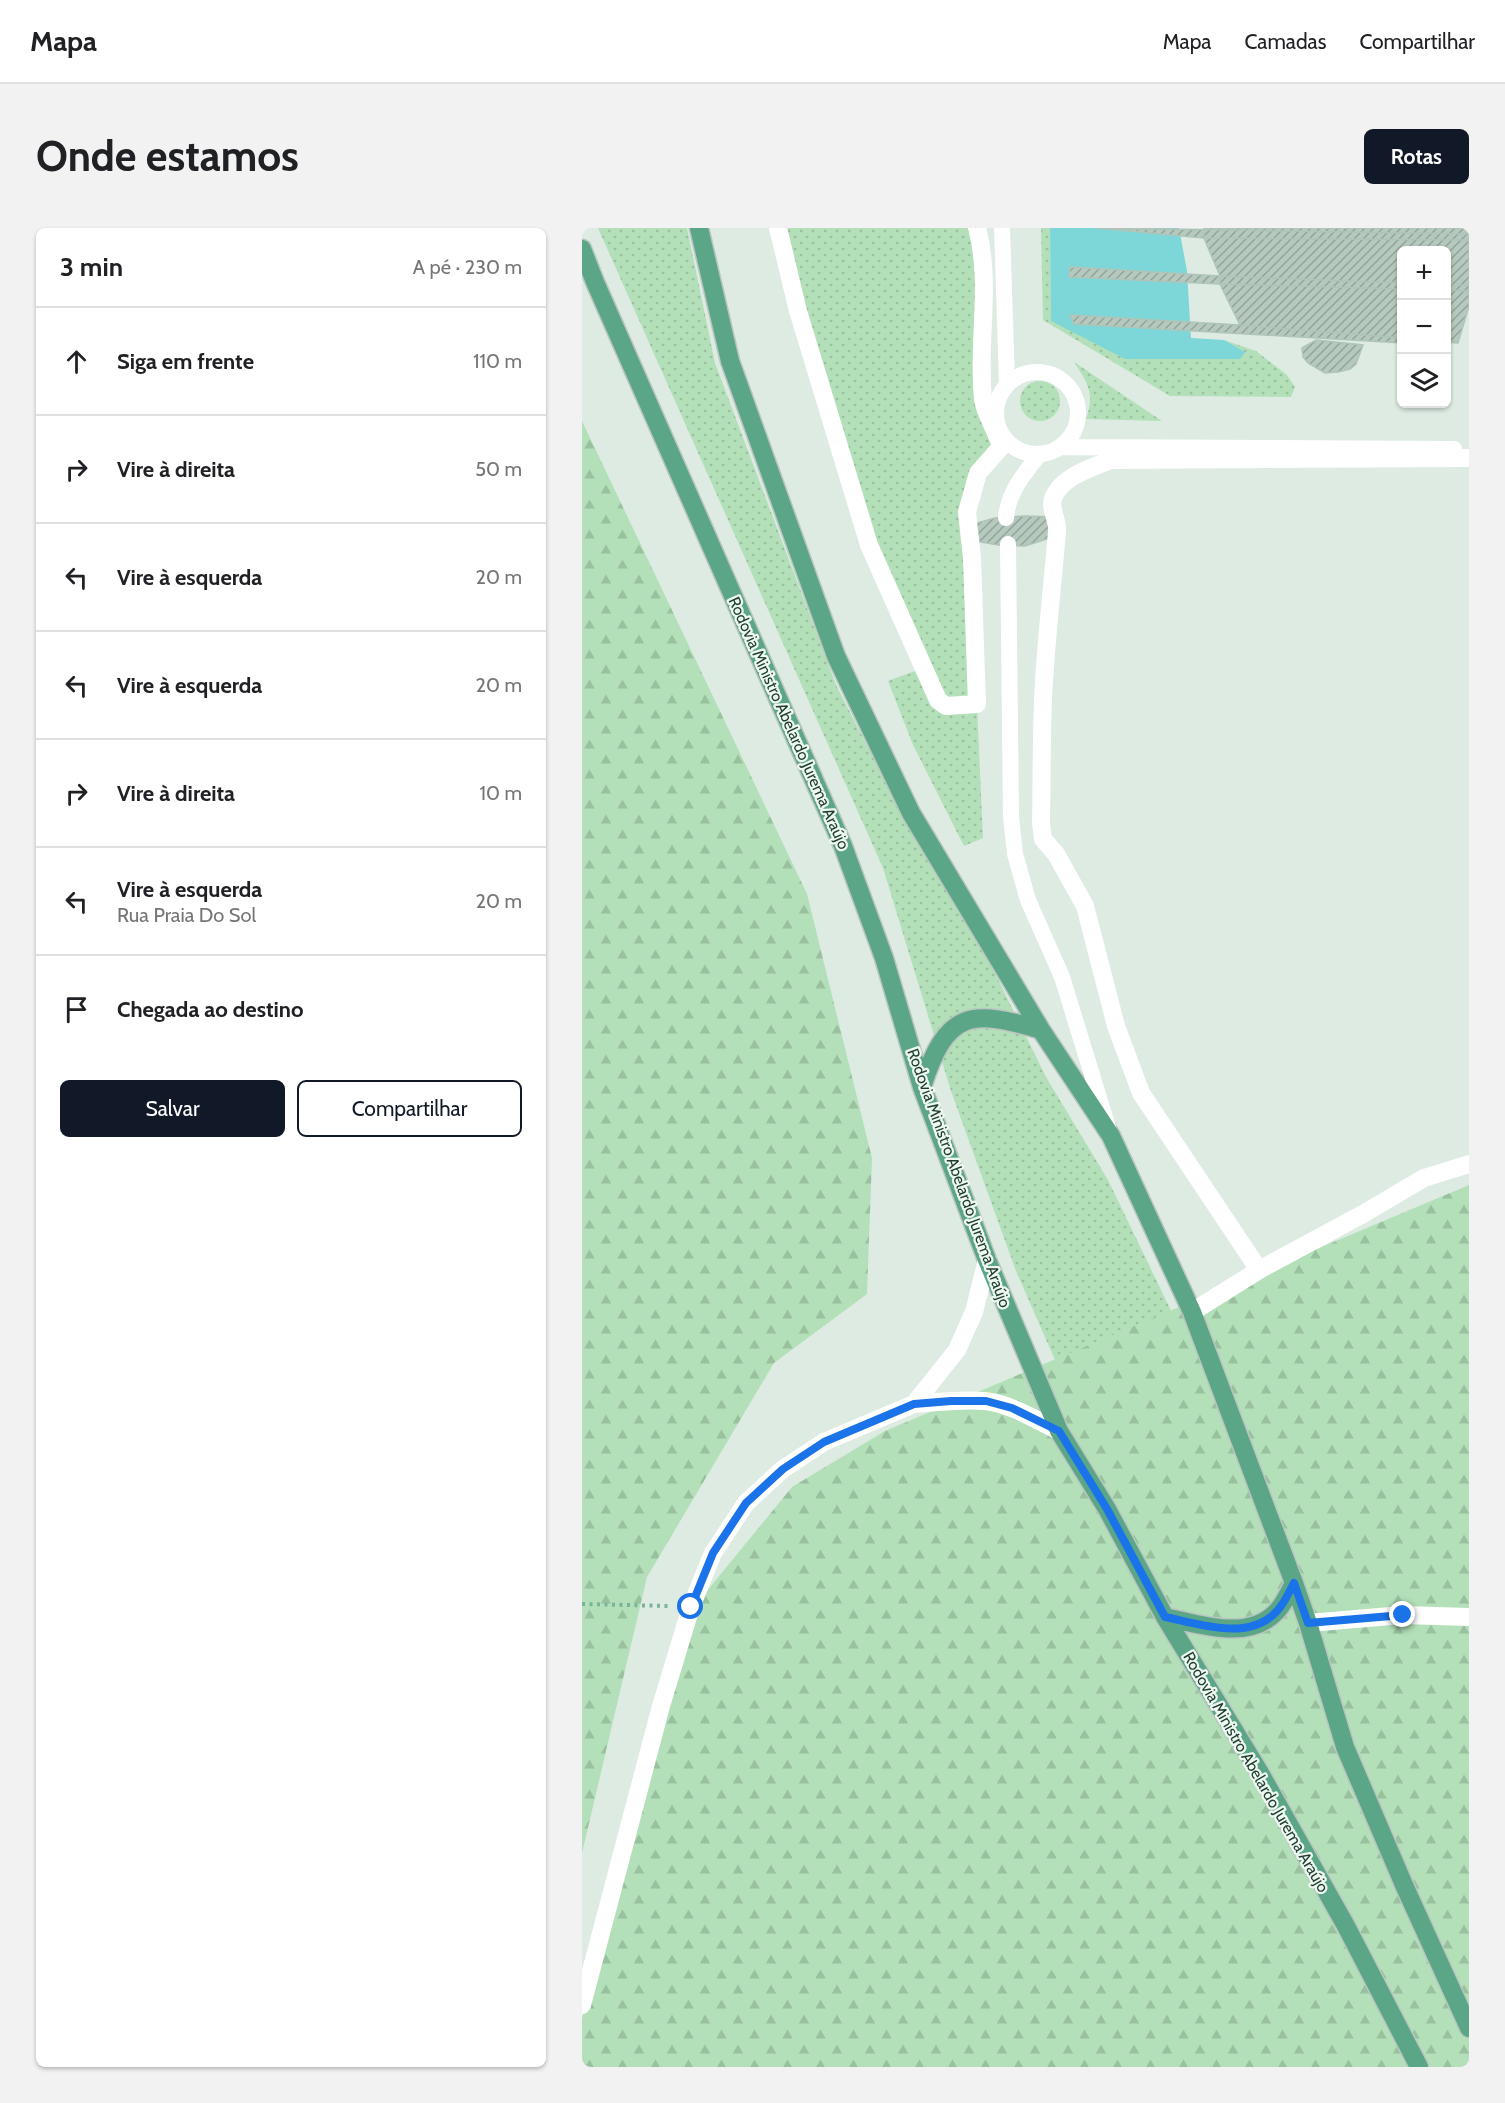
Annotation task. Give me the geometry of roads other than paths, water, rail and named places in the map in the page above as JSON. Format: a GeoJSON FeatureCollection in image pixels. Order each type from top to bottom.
{"type":"FeatureCollection","features":[{"type":"Feature","properties":{"kind":"main road"},"geometry":{"type":"LineString","coordinates":[[699,228],[730,361],[836,656],[911,813],[1041,1030],[1111,1136],[1192,1312],[1294,1583],[1345,1747],[1469,2028]]}},
{"type":"Feature","properties":{"kind":"main road","name":"Rodovia Ministro Abelardo Jurema Araújo"},"geometry":{"type":"LineString","coordinates":[[582,249],[599,293],[843,846],[884,958],[922,1087],[987,1260],[1059,1431],[1107,1509],[1165,1617],[1260,1773],[1346,1926],[1419,2067]]}},
{"type":"Feature","properties":{"kind":"main road"},"geometry":{"type":"LineString","coordinates":[[922,1087],[932,1057],[940,1043],[950,1030],[967,1020],[989,1017],[1017,1022],[1041,1030]]}},
{"type":"Feature","properties":{"kind":"main road"},"geometry":{"type":"LineString","coordinates":[[1165,1617],[1237,1629],[1258,1623],[1277,1612],[1294,1583]]}},
{"type":"Feature","properties":{"kind":"street"},"geometry":{"type":"LineString","coordinates":[[778,228],[798,311],[869,545],[938,700],[946,706],[977,704],[972,558],[967,512],[978,473],[1001,447],[983,401],[985,302],[982,252],[977,228]]}},
{"type":"Feature","properties":{"kind":"street"},"geometry":{"type":"LineString","coordinates":[[1259,1270],[1141,1093],[1116,1026],[1085,906],[1056,854],[1043,839],[1041,823],[1044,683],[1057,527],[1051,504],[1054,494],[1061,485],[1110,460],[1469,458]]}},
{"type":"Feature","properties":{"kind":"street"},"geometry":{"type":"LineString","coordinates":[[1192,1312],[1259,1270],[1364,1215],[1424,1178],[1469,1164]]}},
{"type":"Feature","properties":{"kind":"street"},"geometry":{"type":"LineString","coordinates":[[914,1404],[957,1350],[974,1312],[987,1260]]}},
{"type":"Feature","properties":{"kind":"street"},"geometry":{"type":"LineString","coordinates":[[582,2005],[661,1706],[691,1607],[713,1553],[746,1503],[783,1469],[824,1442],[914,1404],[986,1401],[1012,1408],[1059,1431]]}},
{"type":"Feature","properties":{"kind":"street"},"geometry":{"type":"LineString","coordinates":[[1308,1623],[1403,1615],[1469,1617]]}},
{"type":"Feature","properties":{"kind":"lane"},"geometry":{"type":"LineString","coordinates":[[1002,228],[1006,384],[995,410],[996,424],[1003,437],[1023,453],[1039,455],[1062,447],[1469,449]]}},
{"type":"Feature","properties":{"kind":"lane"},"geometry":{"type":"LineString","coordinates":[[1006,384],[1025,374],[1046,372],[1059,378],[1070,387],[1077,400],[1078,420],[1071,438],[1062,447]]}},
{"type":"Feature","properties":{"kind":"lane"},"geometry":{"type":"LineString","coordinates":[[1006,518],[1011,495],[1039,455]]}},
{"type":"Feature","properties":{"kind":"lane"},"geometry":{"type":"LineString","coordinates":[[1008,544],[1011,816],[1015,854],[1028,900],[1066,989],[1111,1136]]}},
{"type":"Feature","properties":{"kind":"water"},"geometry":{"type":"Polygon","coordinates":[[[1050,228],[1179,228],[1187,271],[1191,338],[1224,340],[1245,352],[1240,359],[1125,359],[1051,321],[1050,228]]]}}]}
